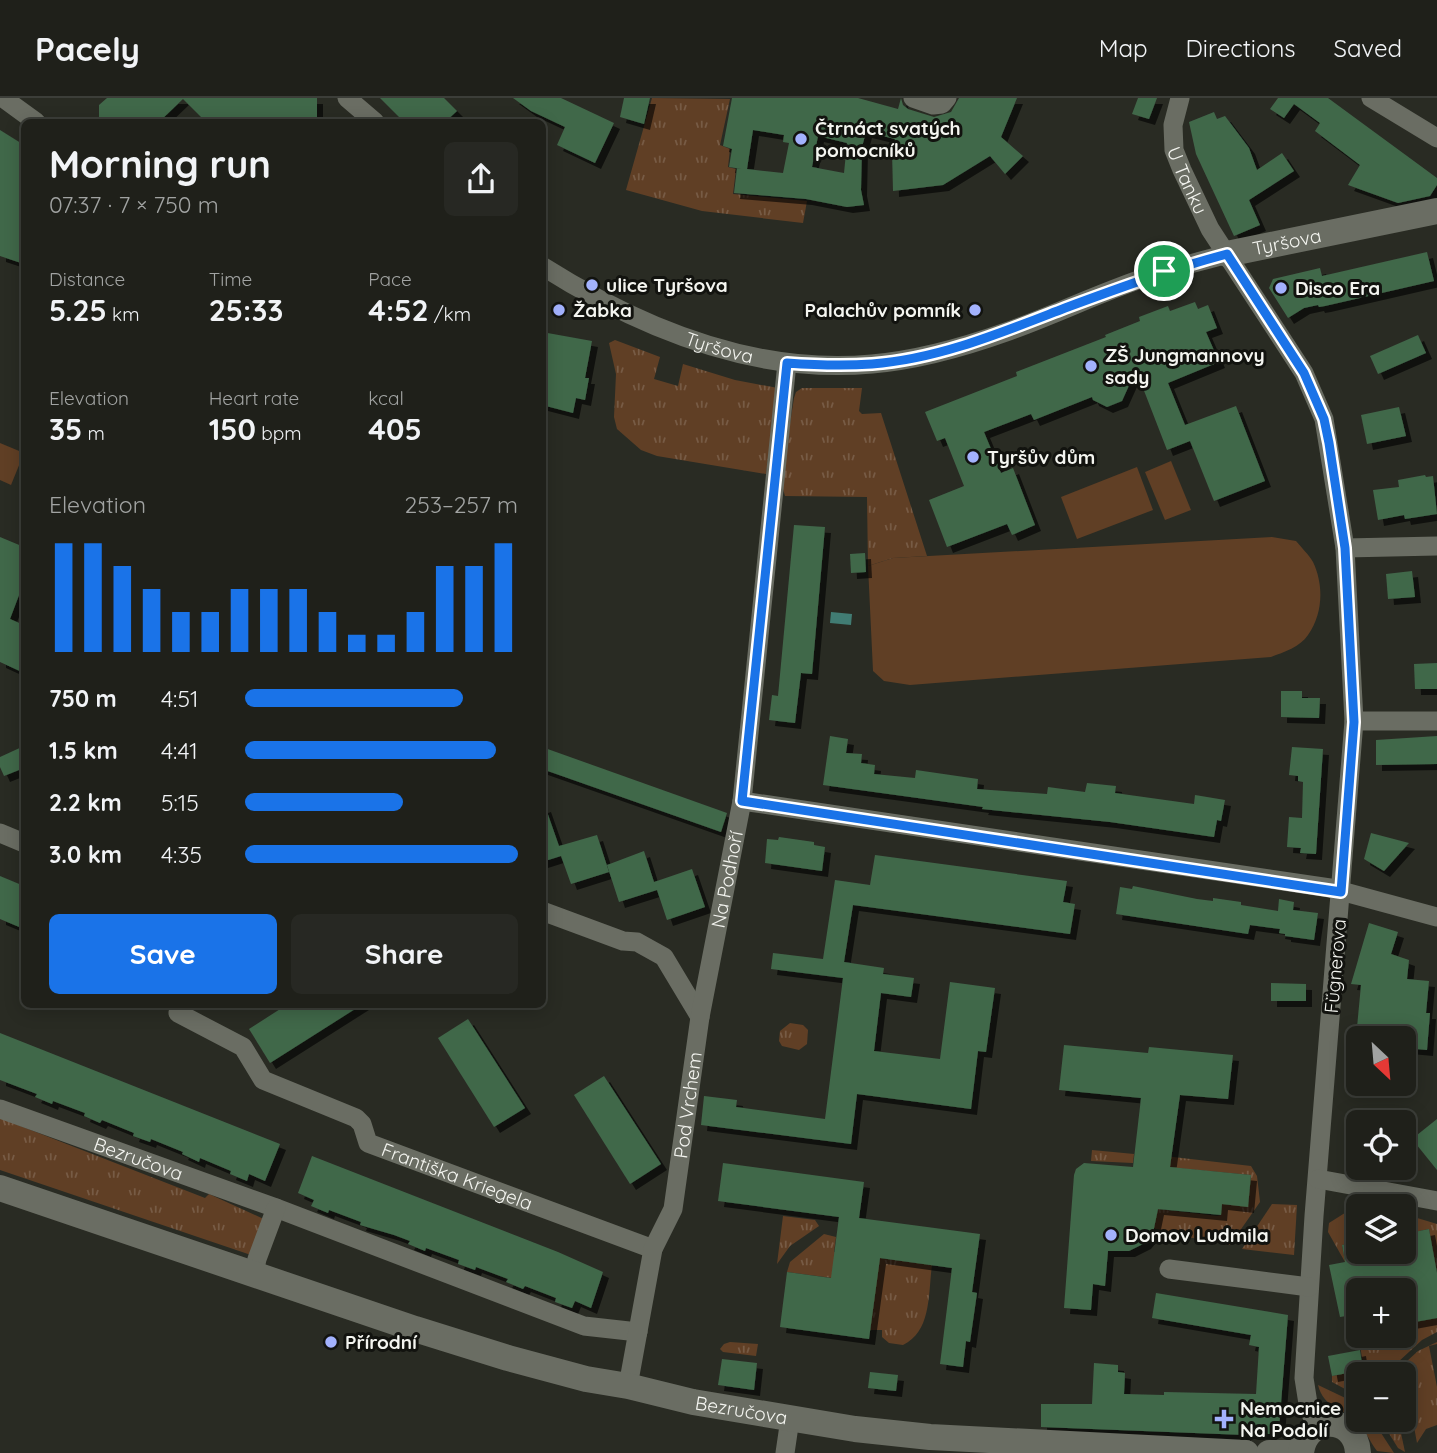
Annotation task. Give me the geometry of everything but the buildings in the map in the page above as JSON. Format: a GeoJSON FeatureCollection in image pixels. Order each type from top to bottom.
{"type":"FeatureCollection","features":[{"type":"Feature","properties":{"kind":"street"},"geometry":{"type":"LineString","coordinates":[[4,98],[32,119]]}},
{"type":"Feature","properties":{"kind":"street"},"geometry":{"type":"LineString","coordinates":[[347,98],[372,119]]}},
{"type":"Feature","properties":{"kind":"street"},"geometry":{"type":"LineString","coordinates":[[913,98],[933,105],[944,101]]}},
{"type":"Feature","properties":{"kind":"street","name":"U Tanku"},"geometry":{"type":"LineString","coordinates":[[1180,98],[1173,125],[1174,150],[1210,229],[1227,254]]}},
{"type":"Feature","properties":{"kind":"street"},"geometry":{"type":"LineString","coordinates":[[1371,98],[1437,138]]}},
{"type":"Feature","properties":{"kind":"street","name":"Tyršova"},"geometry":{"type":"LineString","coordinates":[[546,268],[627,314],[743,355],[787,363],[832,366],[874,364],[934,353],[1007,331],[1164,271],[1227,254],[1437,211]]}},
{"type":"Feature","properties":{"kind":"street","name":"Fügnerova"},"geometry":{"type":"LineString","coordinates":[[1227,254],[1304,373],[1324,419],[1345,548],[1354,722],[1304,1378],[1309,1410],[1317,1426]]}},
{"type":"Feature","properties":{"kind":"street","name":"Na Podhoří"},"geometry":{"type":"LineString","coordinates":[[700,1017],[742,801],[787,363]]}},
{"type":"Feature","properties":{"kind":"street"},"geometry":{"type":"LineString","coordinates":[[1345,548],[1437,547]]}},
{"type":"Feature","properties":{"kind":"street"},"geometry":{"type":"LineString","coordinates":[[1354,722],[1437,721]]}},
{"type":"Feature","properties":{"kind":"street"},"geometry":{"type":"LineString","coordinates":[[742,801],[1341,892],[1437,918]]}},
{"type":"Feature","properties":{"kind":"street"},"geometry":{"type":"LineString","coordinates":[[0,833],[21,842]]}},
{"type":"Feature","properties":{"kind":"street"},"geometry":{"type":"LineString","coordinates":[[546,912],[622,941],[637,942],[664,957],[700,1017]]}},
{"type":"Feature","properties":{"kind":"street","name":"Františka Kriegela"},"geometry":{"type":"LineString","coordinates":[[178,1013],[243,1047],[262,1080],[356,1118],[362,1124],[368,1143],[653,1249]]}},
{"type":"Feature","properties":{"kind":"street","name":"Pod Vrchem"},"geometry":{"type":"LineString","coordinates":[[628,1386],[653,1249],[673,1209],[700,1017]]}},
{"type":"Feature","properties":{"kind":"street","name":"Bezručova"},"geometry":{"type":"LineString","coordinates":[[0,1109],[276,1209],[584,1326],[638,1332]]}},
{"type":"Feature","properties":{"kind":"street"},"geometry":{"type":"LineString","coordinates":[[1318,1179],[1437,1201]]}},
{"type":"Feature","properties":{"kind":"street","name":"Bezručova"},"geometry":{"type":"LineString","coordinates":[[0,1188],[508,1358],[586,1379],[693,1402],[855,1429],[930,1437],[1246,1453]]}},
{"type":"Feature","properties":{"kind":"street"},"geometry":{"type":"LineString","coordinates":[[254,1273],[276,1209]]}},
{"type":"Feature","properties":{"kind":"street"},"geometry":{"type":"LineString","coordinates":[[1169,1269],[1309,1287]]}},
{"type":"Feature","properties":{"kind":"street"},"geometry":{"type":"LineString","coordinates":[[785,1453],[790,1419]]}},
{"type":"Feature","properties":{"kind":"street"},"geometry":{"type":"LineString","coordinates":[[1269,1453],[1301,1453],[1305,1437],[1317,1426],[1333,1423],[1348,1429],[1357,1443],[1358,1453]]}},
{"type":"Feature","properties":{"kind":"green space"},"geometry":{"type":"Polygon","coordinates":[[[652,98],[730,99],[720,145],[730,149],[728,167],[736,169],[733,194],[807,201],[803,223],[702,211],[626,190],[652,98]]]}},
{"type":"Feature","properties":{"kind":"green space"},"geometry":{"type":"Polygon","coordinates":[[[615,340],[660,357],[654,379],[678,386],[683,364],[735,380],[778,388],[766,474],[657,456],[641,450],[617,429],[614,417],[616,374],[609,343],[615,340]]]}},
{"type":"Feature","properties":{"kind":"green space"},"geometry":{"type":"Polygon","coordinates":[[[802,388],[862,388],[859,411],[862,414],[881,413],[927,556],[893,558],[868,566],[867,497],[785,496],[781,482],[794,398],[796,392],[802,388]]]}},
{"type":"Feature","properties":{"kind":"green space"},"geometry":{"type":"Polygon","coordinates":[[[0,443],[21,452],[21,460],[11,485],[0,480],[0,443]]]}},
{"type":"Feature","properties":{"kind":"green space"},"geometry":{"type":"Polygon","coordinates":[[[1171,461],[1191,510],[1165,520],[1145,472],[1171,461]]]}},
{"type":"Feature","properties":{"kind":"green space"},"geometry":{"type":"Polygon","coordinates":[[[1137,467],[1153,510],[1077,539],[1061,497],[1137,467]]]}},
{"type":"Feature","properties":{"kind":"green space"},"geometry":{"type":"Polygon","coordinates":[[[1272,537],[1296,541],[1313,562],[1319,580],[1320,599],[1317,618],[1305,639],[1291,649],[1271,657],[910,685],[884,681],[873,671],[868,566],[893,558],[1272,537]]]}},
{"type":"Feature","properties":{"kind":"green space"},"geometry":{"type":"Polygon","coordinates":[[[790,1023],[803,1025],[808,1030],[807,1044],[799,1050],[782,1046],[779,1041],[780,1031],[790,1023]]]}},
{"type":"Feature","properties":{"kind":"green space"},"geometry":{"type":"Polygon","coordinates":[[[0,1118],[205,1198],[209,1194],[268,1221],[251,1255],[0,1170],[0,1118]]]}},
{"type":"Feature","properties":{"kind":"green space"},"geometry":{"type":"Polygon","coordinates":[[[1092,1150],[1134,1154],[1133,1163],[1091,1161],[1092,1150]]]}},
{"type":"Feature","properties":{"kind":"green space"},"geometry":{"type":"Polygon","coordinates":[[[1156,1155],[1251,1166],[1257,1176],[1260,1202],[1230,1245],[1161,1232],[1154,1228],[1158,1209],[1217,1216],[1221,1215],[1222,1204],[1248,1206],[1251,1175],[1155,1166],[1156,1155]]]}},
{"type":"Feature","properties":{"kind":"green space"},"geometry":{"type":"Polygon","coordinates":[[[1272,1204],[1297,1205],[1294,1255],[1242,1249],[1272,1204]]]}},
{"type":"Feature","properties":{"kind":"green space"},"geometry":{"type":"Polygon","coordinates":[[[1346,1212],[1346,1244],[1342,1245],[1345,1262],[1328,1232],[1329,1223],[1346,1212]]]}},
{"type":"Feature","properties":{"kind":"green space"},"geometry":{"type":"Polygon","coordinates":[[[783,1216],[815,1220],[819,1226],[790,1246],[777,1264],[783,1216]]]}},
{"type":"Feature","properties":{"kind":"green space"},"geometry":{"type":"Polygon","coordinates":[[[1416,1218],[1437,1224],[1437,1273],[1429,1229],[1416,1232],[1416,1218]]]}},
{"type":"Feature","properties":{"kind":"green space"},"geometry":{"type":"Polygon","coordinates":[[[824,1234],[836,1237],[834,1252],[843,1254],[840,1279],[787,1272],[790,1262],[824,1234]]]}},
{"type":"Feature","properties":{"kind":"green space"},"geometry":{"type":"Polygon","coordinates":[[[871,1257],[932,1265],[924,1321],[912,1339],[903,1345],[889,1343],[882,1337],[882,1330],[870,1330],[876,1284],[871,1257]]]}},
{"type":"Feature","properties":{"kind":"green space"},"geometry":{"type":"Polygon","coordinates":[[[1437,1318],[1437,1332],[1416,1346],[1416,1322],[1437,1318]]]}},
{"type":"Feature","properties":{"kind":"green space"},"geometry":{"type":"Polygon","coordinates":[[[730,1342],[758,1344],[756,1356],[723,1352],[720,1349],[730,1342]]]}},
{"type":"Feature","properties":{"kind":"green space"},"geometry":{"type":"Polygon","coordinates":[[[1437,1342],[1429,1346],[1437,1387],[1437,1425],[1426,1429],[1417,1443],[1416,1362],[1406,1362],[1418,1351],[1437,1342]]]}},
{"type":"Feature","properties":{"kind":"green space"},"geometry":{"type":"Polygon","coordinates":[[[1360,1348],[1413,1348],[1398,1362],[1363,1362],[1360,1348]]]}},
{"type":"Feature","properties":{"kind":"green space"},"geometry":{"type":"Polygon","coordinates":[[[1346,1373],[1346,1390],[1332,1382],[1332,1376],[1346,1373]]]}},
{"type":"Feature","properties":{"kind":"green space"},"geometry":{"type":"Polygon","coordinates":[[[1318,1385],[1346,1398],[1346,1413],[1329,1403],[1318,1385]]]}},
{"type":"Feature","properties":{"kind":"green space"},"geometry":{"type":"Polygon","coordinates":[[[1365,1432],[1380,1432],[1394,1453],[1377,1451],[1365,1432]]]}},
{"type":"Feature","properties":{"kind":"green space"},"geometry":{"type":"Polygon","coordinates":[[[1388,1432],[1401,1432],[1405,1452],[1398,1448],[1388,1432]]]}},
{"type":"Feature","properties":{"kind":"water"},"geometry":{"type":"Polygon","coordinates":[[[831,612],[852,614],[851,625],[830,623],[831,612]]]}},
{"type":"Feature","properties":{"kind":"place","name":"Čtrnáct svatých pomocníků"},"geometry":{"type":"Point","coordinates":[801,139]}},
{"type":"Feature","properties":{"kind":"place","name":"ulice Tyršova"},"geometry":{"type":"Point","coordinates":[592,285]}},
{"type":"Feature","properties":{"kind":"place","name":"Disco Era"},"geometry":{"type":"Point","coordinates":[1281,288]}},
{"type":"Feature","properties":{"kind":"place","name":"Žabka"},"geometry":{"type":"Point","coordinates":[559,310]}},
{"type":"Feature","properties":{"kind":"place","name":"Palachův pomník"},"geometry":{"type":"Point","coordinates":[975,310]}},
{"type":"Feature","properties":{"kind":"place","name":"ZŠ Jungmannovy sady"},"geometry":{"type":"Point","coordinates":[1091,366]}},
{"type":"Feature","properties":{"kind":"place","name":"Tyršův dům"},"geometry":{"type":"Point","coordinates":[973,457]}},
{"type":"Feature","properties":{"kind":"place","name":"Domov Ludmila"},"geometry":{"type":"Point","coordinates":[1111,1235]}},
{"type":"Feature","properties":{"kind":"place","name":"Přírodní"},"geometry":{"type":"Point","coordinates":[331,1342]}},
{"type":"Feature","properties":{"kind":"place","name":"Nemocnice Na Podolí"},"geometry":{"type":"Point","coordinates":[1224,1419]}},
{"type":"Feature","properties":{"kind":"route"},"geometry":{"type":"LineString","coordinates":[[1227,254],[1304,373],[1324,419],[1345,548],[1354,722],[1341,892],[1329,888],[742,801],[787,363],[832,366],[874,364],[934,353],[1007,331],[1164,271],[1227,254]]}}]}
